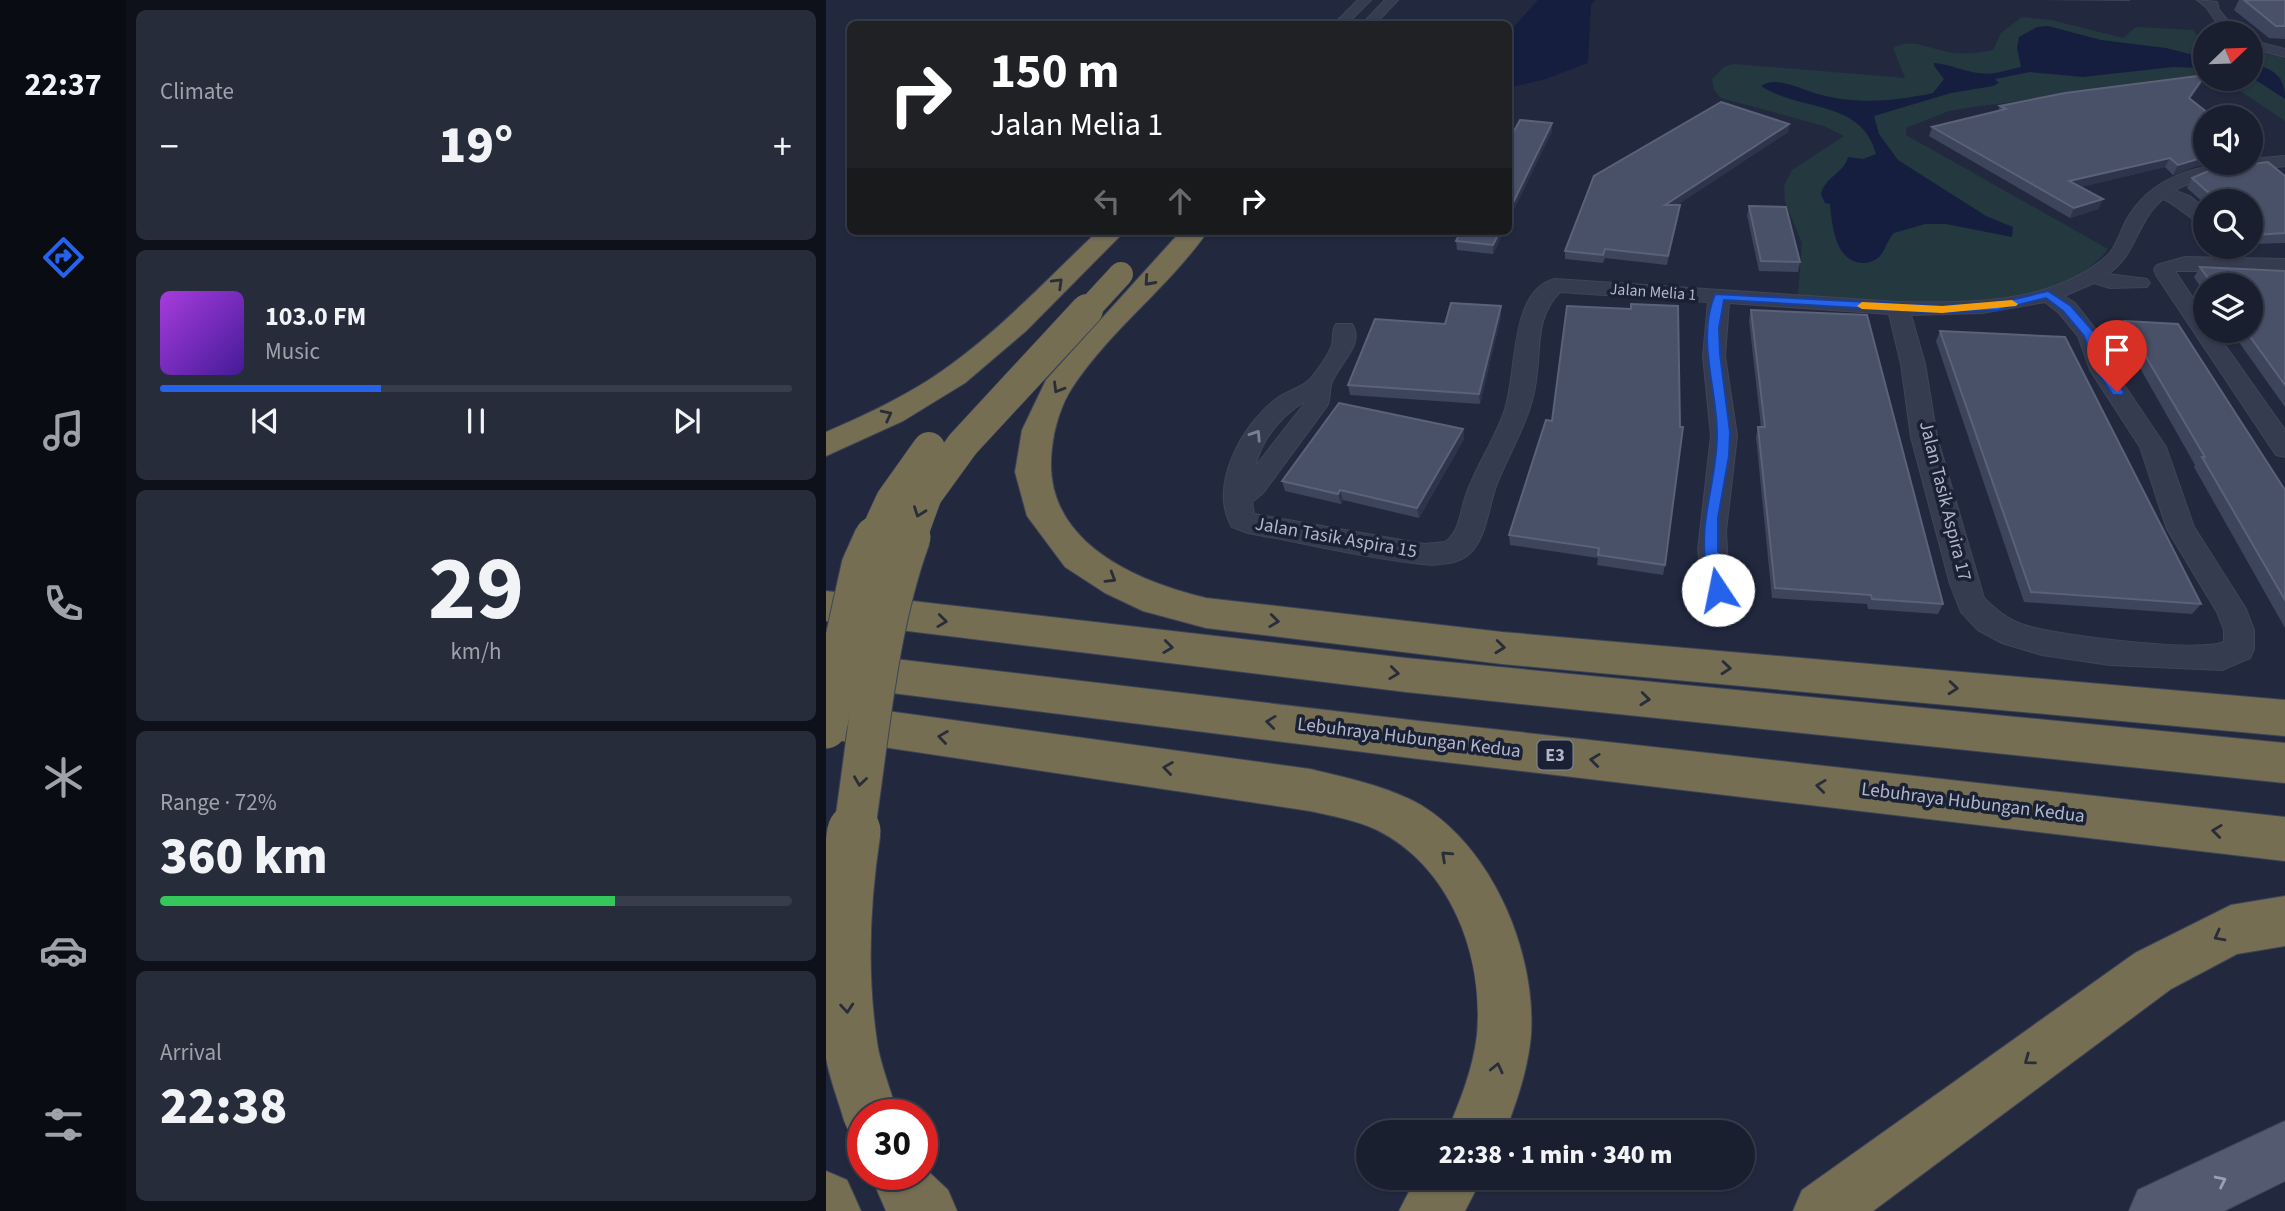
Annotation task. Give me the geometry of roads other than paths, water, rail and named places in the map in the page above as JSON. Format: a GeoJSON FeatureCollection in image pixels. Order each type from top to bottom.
{"type":"FeatureCollection","features":[{"type":"Feature","properties":{"kind":"highway"},"geometry":{"type":"LineString","coordinates":[[826,445],[904,407],[952,377],[1009,330],[1108,235]]}},
{"type":"Feature","properties":{"kind":"highway"},"geometry":{"type":"LineString","coordinates":[[1191,235],[1100,334],[1057,387],[1038,430],[1032,472],[1045,516],[1078,557],[1118,583],[1157,601],[1206,613],[1502,648],[2285,718]]}},
{"type":"Feature","properties":{"kind":"highway"},"geometry":{"type":"LineString","coordinates":[[826,728],[862,566],[892,500],[933,442],[1136,251]]}},
{"type":"Feature","properties":{"kind":"highway"},"geometry":{"type":"LineString","coordinates":[[865,1099],[851,1049],[844,967],[846,882],[883,643],[902,560],[926,495],[963,444],[1136,251]]}},
{"type":"Feature","properties":{"kind":"highway"},"geometry":{"type":"LineString","coordinates":[[826,606],[1406,675],[2285,763]]}},
{"type":"Feature","properties":{"kind":"highway","name":"Lebuhraya Hubungan Kedua"},"geometry":{"type":"LineString","coordinates":[[826,668],[1419,740],[2285,839]]}},
{"type":"Feature","properties":{"kind":"highway"},"geometry":{"type":"LineString","coordinates":[[826,721],[1236,778],[1362,802],[1414,826],[1457,865],[1486,916],[1501,979],[1504,1039],[1489,1103],[1481,1120]]}},
{"type":"Feature","properties":{"kind":"highway"},"geometry":{"type":"LineString","coordinates":[[1842,1196],[2153,971],[2231,930],[2285,920]]}},
{"type":"Feature","properties":{"kind":"highway"},"geometry":{"type":"LineString","coordinates":[[907,1190],[927,1211]]}},
{"type":"Feature","properties":{"kind":"highway"},"geometry":{"type":"LineString","coordinates":[[1429,1211],[1444,1190]]}},
{"type":"Feature","properties":{"kind":"highway"},"geometry":{"type":"LineString","coordinates":[[826,1201],[831,1211]]}},
{"type":"Feature","properties":{"kind":"main road"},"geometry":{"type":"LineString","coordinates":[[2160,1211],[2285,1150]]}},
{"type":"Feature","properties":{"kind":"street"},"geometry":{"type":"LineString","coordinates":[[1343,21],[1365,0]]}},
{"type":"Feature","properties":{"kind":"street"},"geometry":{"type":"LineString","coordinates":[[1371,21],[1392,0]]}},
{"type":"Feature","properties":{"kind":"street"},"geometry":{"type":"LineString","coordinates":[[2192,0],[2208,5],[2221,21]]}},
{"type":"Feature","properties":{"kind":"street"},"geometry":{"type":"LineString","coordinates":[[2263,47],[2285,53]]}},
{"type":"Feature","properties":{"kind":"street","name":"Jalan Melia 1"},"geometry":{"type":"LineString","coordinates":[[1555,285],[1898,308],[1998,306],[2048,295],[2092,275],[2120,255],[2137,217],[2160,191],[2171,183],[2189,175],[2284,161]]}},
{"type":"Feature","properties":{"kind":"street"},"geometry":{"type":"LineString","coordinates":[[2160,191],[2183,201],[2193,209]]}},
{"type":"Feature","properties":{"kind":"street"},"geometry":{"type":"LineString","coordinates":[[2285,265],[2185,263],[2164,269],[2285,449]]}},
{"type":"Feature","properties":{"kind":"street"},"geometry":{"type":"LineString","coordinates":[[2092,275],[2110,282],[2140,283]]}},
{"type":"Feature","properties":{"kind":"street","name":"Jalan Tasik Aspira 15"},"geometry":{"type":"LineString","coordinates":[[1344,329],[1343,345],[1319,385],[1283,405],[1257,431],[1239,468],[1239,514],[1248,523],[1424,554],[1445,553],[1458,548],[1468,536],[1484,478],[1517,411],[1527,373],[1527,330],[1535,305],[1540,297],[1555,285]]}},
{"type":"Feature","properties":{"kind":"street","name":"Jalan Tasik Aspira 17"},"geometry":{"type":"LineString","coordinates":[[1898,308],[1913,364],[1924,437],[1972,604],[1988,621],[2007,634],[2051,646],[2199,658],[2222,657],[2239,649],[2239,630],[2231,609],[2180,529],[2153,447],[2102,370],[2089,335],[2067,308],[2048,295]]}},
{"type":"Feature","properties":{"kind":"street"},"geometry":{"type":"LineString","coordinates":[[1718,590],[1711,550],[1711,518],[1724,432],[1713,328],[1719,297]]}},
{"type":"Feature","properties":{"kind":"water"},"geometry":{"type":"Polygon","coordinates":[[[1538,0],[1595,0],[1591,5],[1588,63],[1546,79],[1512,87],[1512,29],[1538,0]]]}},
{"type":"Feature","properties":{"kind":"water"},"geometry":{"type":"Polygon","coordinates":[[[2048,26],[2101,40],[2166,48],[2193,55],[2193,68],[2173,67],[2083,77],[2030,72],[1995,79],[1999,83],[1993,86],[1951,93],[1874,116],[1879,134],[1898,160],[1986,216],[2013,227],[2012,237],[1946,224],[1925,224],[1894,233],[1881,254],[1871,262],[1854,261],[1846,256],[1837,241],[1830,204],[1825,203],[1821,194],[1826,183],[1843,167],[1848,157],[1863,159],[1876,154],[1869,136],[1843,115],[1776,94],[1761,86],[1774,82],[1789,84],[1818,94],[1862,101],[1890,100],[1933,93],[1944,79],[1934,63],[1984,74],[2021,67],[2017,48],[2019,37],[2037,27],[2048,26]]]}},
{"type":"Feature","properties":{"kind":"water"},"geometry":{"type":"Polygon","coordinates":[[[2263,67],[2280,79],[2285,99],[2263,85],[2263,67]]]}}]}
